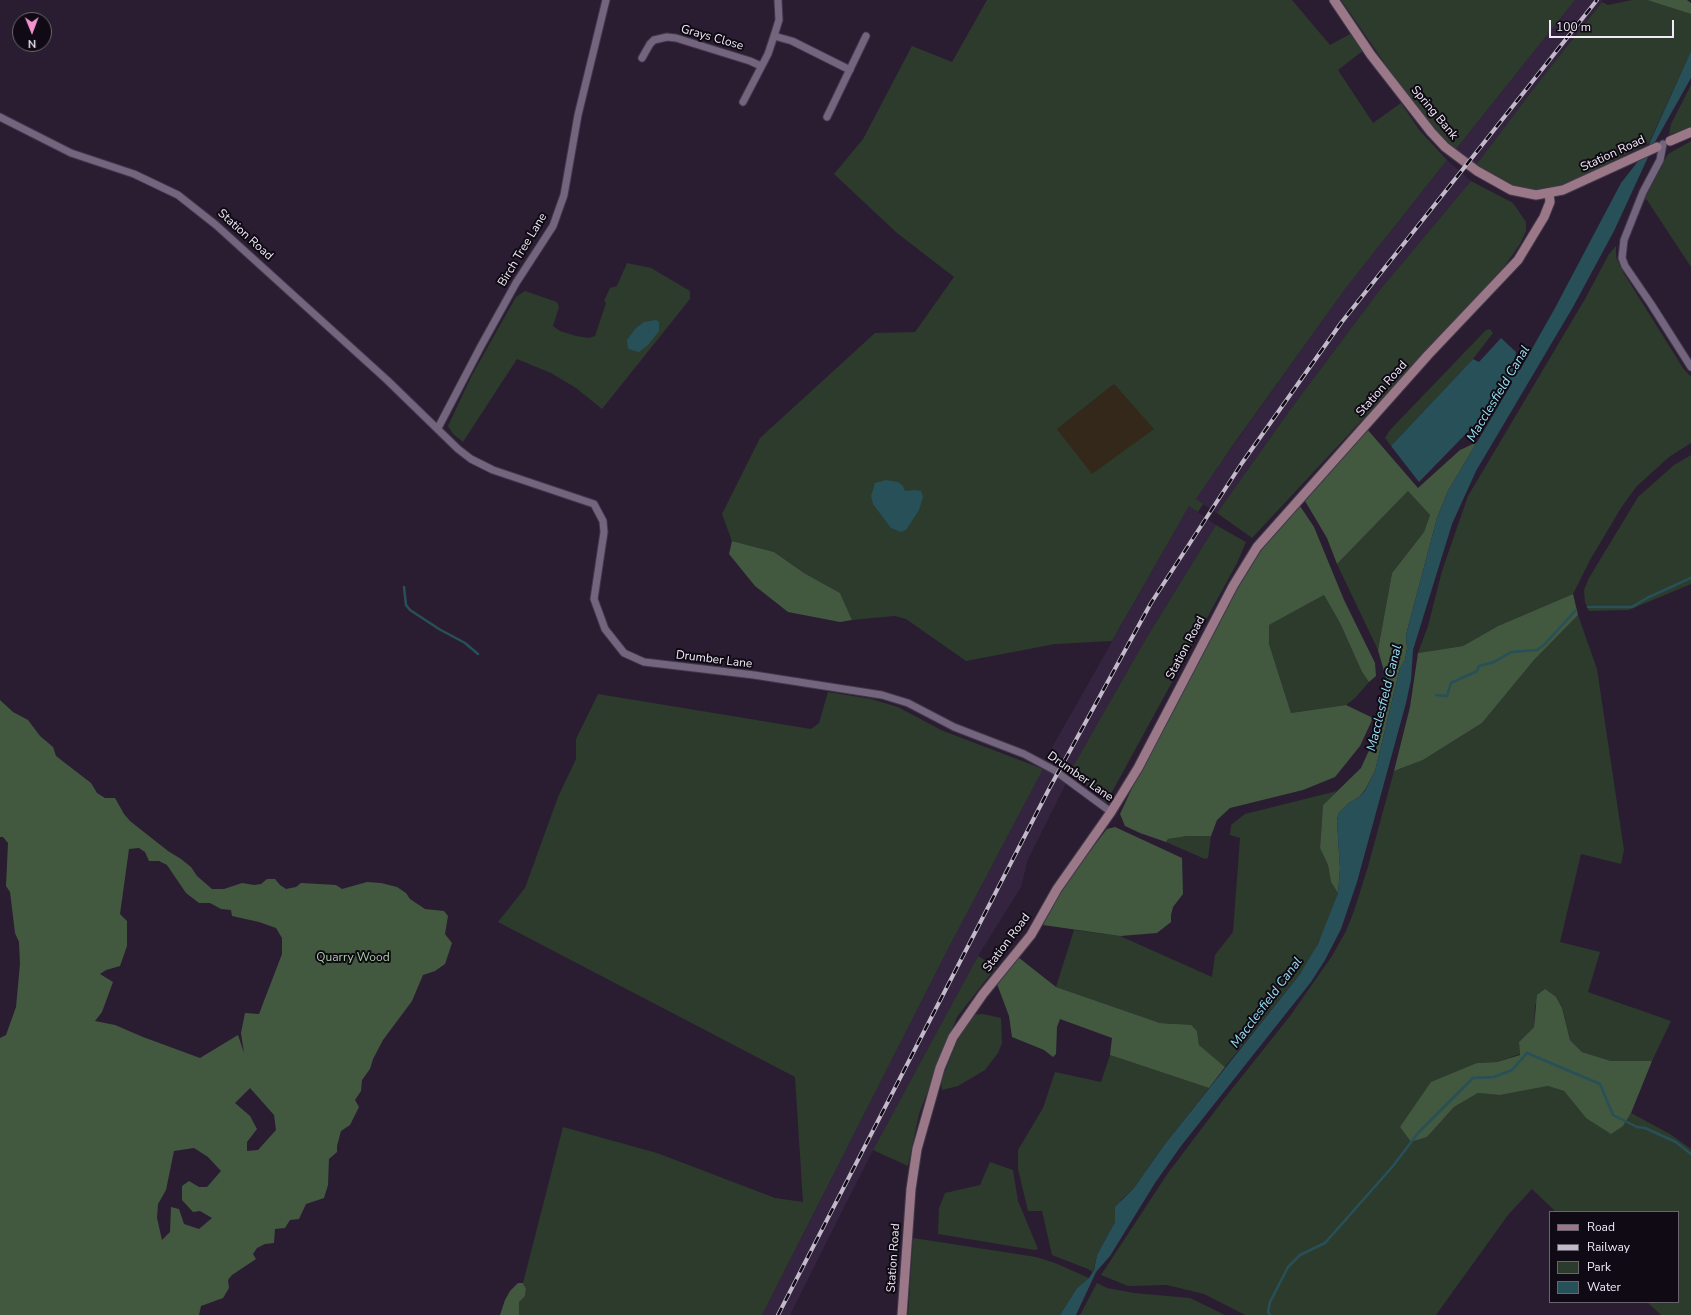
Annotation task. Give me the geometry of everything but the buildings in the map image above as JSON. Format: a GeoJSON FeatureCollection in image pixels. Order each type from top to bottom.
{"type":"FeatureCollection","features":[{"type":"Feature","properties":{"kind":"street","name":"Birch Tree Lane"},"geometry":{"type":"LineString","coordinates":[[438,428],[512,290],[553,226],[564,195],[578,115],[606,0]]}},
{"type":"Feature","properties":{"kind":"street"},"geometry":{"type":"LineString","coordinates":[[743,102],[774,36],[778,20],[778,0]]}},
{"type":"Feature","properties":{"kind":"street","name":"Spring Bank"},"geometry":{"type":"LineString","coordinates":[[1334,0],[1371,55],[1431,132],[1445,147],[1483,174],[1511,190],[1536,195],[1549,194]]}},
{"type":"Feature","properties":{"kind":"street"},"geometry":{"type":"LineString","coordinates":[[774,36],[792,41],[850,70]]}},
{"type":"Feature","properties":{"kind":"street"},"geometry":{"type":"LineString","coordinates":[[827,116],[866,36]]}},
{"type":"Feature","properties":{"kind":"street","name":"Grays Close"},"geometry":{"type":"LineString","coordinates":[[642,58],[654,40],[667,37],[676,38],[743,58],[761,66]]}},
{"type":"Feature","properties":{"kind":"street","name":"Station Road"},"geometry":{"type":"LineString","coordinates":[[0,117],[70,153],[148,180],[191,204],[266,270],[438,428]]}},
{"type":"Feature","properties":{"kind":"street","name":"Station Road"},"geometry":{"type":"LineString","coordinates":[[902,1315],[911,1190],[917,1149],[940,1068],[953,1037],[979,999],[1031,935],[1057,889],[1111,812],[1138,768],[1233,586],[1258,547],[1428,355],[1518,260],[1544,217],[1550,202],[1549,194],[1563,190],[1640,153],[1691,132]]}},
{"type":"Feature","properties":{"kind":"street"},"geometry":{"type":"LineString","coordinates":[[1663,144],[1660,160],[1643,192],[1624,240],[1622,258],[1625,266],[1691,367]]}},
{"type":"Feature","properties":{"kind":"street","name":"Drumber Lane"},"geometry":{"type":"LineString","coordinates":[[438,428],[471,460],[493,470],[594,504],[603,521],[604,532],[594,599],[604,629],[624,653],[644,662],[754,675],[882,696],[908,702],[954,728],[1024,754],[1054,770],[1111,812]]}},
{"type":"Feature","properties":{"kind":"shaded area"},"geometry":{"type":"Polygon","coordinates":[[[1575,0],[1603,0],[1476,165],[1456,149],[1575,0]]]}},
{"type":"Feature","properties":{"kind":"shaded area"},"geometry":{"type":"Polygon","coordinates":[[[1447,160],[1471,181],[1379,291],[1290,410],[1217,513],[1195,499],[1345,289],[1447,160]]]}},
{"type":"Feature","properties":{"kind":"shaded area"},"geometry":{"type":"Polygon","coordinates":[[[1114,384],[1155,429],[1092,475],[1057,429],[1114,384]]]}},
{"type":"Feature","properties":{"kind":"shaded area"},"geometry":{"type":"Polygon","coordinates":[[[1189,506],[1216,525],[1147,637],[1071,770],[1065,768],[1059,778],[1066,783],[1028,859],[1021,887],[978,956],[873,1150],[790,1315],[762,1315],[948,949],[1043,769],[1048,771],[1053,761],[1046,758],[1189,506]]]}},
{"type":"Feature","properties":{"kind":"green space"},"geometry":{"type":"Polygon","coordinates":[[[987,0],[1292,0],[1330,45],[1352,33],[1364,50],[1338,70],[1373,123],[1401,103],[1420,131],[1447,160],[1345,289],[1233,445],[1196,499],[1203,504],[1198,512],[1189,506],[1112,641],[1055,644],[966,661],[906,619],[895,616],[852,620],[840,593],[804,573],[774,552],[732,541],[722,514],[760,438],[875,333],[915,332],[954,277],[897,233],[834,174],[863,139],[912,46],[952,62],[987,0]],[[1114,384],[1057,429],[1092,474],[1154,429],[1114,384]]]}},
{"type":"Feature","properties":{"kind":"green space"},"geometry":{"type":"Polygon","coordinates":[[[1341,0],[1575,0],[1456,149],[1438,135],[1404,91],[1341,0]]]}},
{"type":"Feature","properties":{"kind":"green space"},"geometry":{"type":"Polygon","coordinates":[[[1632,0],[1647,0],[1691,14],[1691,51],[1649,143],[1566,184],[1536,191],[1517,189],[1476,165],[1602,2],[1608,5],[1632,0]]]}},
{"type":"Feature","properties":{"kind":"green space"},"geometry":{"type":"Polygon","coordinates":[[[1647,0],[1687,0],[1691,3],[1691,14],[1647,0]]]}},
{"type":"Feature","properties":{"kind":"green space"},"geometry":{"type":"Polygon","coordinates":[[[1691,85],[1691,127],[1669,135],[1671,124],[1691,85]]]}},
{"type":"Feature","properties":{"kind":"green space"},"geometry":{"type":"Polygon","coordinates":[[[1691,141],[1691,267],[1647,200],[1644,199],[1668,154],[1691,141]]]}},
{"type":"Feature","properties":{"kind":"green space"},"geometry":{"type":"Polygon","coordinates":[[[1471,181],[1513,203],[1526,222],[1526,231],[1520,244],[1502,270],[1252,538],[1217,513],[1290,410],[1379,291],[1471,181]]]}},
{"type":"Feature","properties":{"kind":"green space"},"geometry":{"type":"Polygon","coordinates":[[[1616,246],[1616,257],[1623,272],[1683,368],[1691,377],[1691,443],[1669,457],[1636,487],[1621,508],[1590,560],[1573,594],[1498,626],[1463,646],[1418,653],[1428,626],[1442,571],[1468,496],[1585,299],[1609,254],[1616,246]]]}},
{"type":"Feature","properties":{"kind":"green space"},"geometry":{"type":"Polygon","coordinates":[[[627,263],[651,268],[690,291],[690,299],[602,409],[576,388],[551,373],[517,359],[463,442],[453,434],[448,426],[472,375],[516,297],[525,291],[557,302],[559,307],[553,326],[560,331],[589,338],[595,336],[606,303],[604,301],[610,288],[617,286],[627,263]]]}},
{"type":"Feature","properties":{"kind":"green space"},"geometry":{"type":"Polygon","coordinates":[[[1490,329],[1493,333],[1473,359],[1391,446],[1385,438],[1390,430],[1486,330],[1490,329]]]}},
{"type":"Feature","properties":{"kind":"green space"},"geometry":{"type":"Polygon","coordinates":[[[1367,429],[1418,488],[1460,450],[1477,442],[1448,491],[1437,518],[1406,635],[1407,648],[1405,660],[1400,668],[1375,771],[1365,790],[1359,797],[1349,803],[1339,813],[1337,819],[1340,869],[1338,893],[1331,882],[1328,865],[1320,848],[1323,805],[1361,768],[1376,735],[1389,689],[1378,650],[1392,573],[1424,532],[1430,515],[1408,491],[1337,564],[1327,538],[1305,501],[1367,429]]]}},
{"type":"Feature","properties":{"kind":"green space"},"geometry":{"type":"Polygon","coordinates":[[[1691,455],[1691,584],[1629,610],[1589,611],[1585,602],[1584,590],[1589,578],[1638,497],[1674,465],[1691,455]]]}},
{"type":"Feature","properties":{"kind":"green space"},"geometry":{"type":"Polygon","coordinates":[[[1408,491],[1430,515],[1424,532],[1392,573],[1378,650],[1337,564],[1408,491]]]}},
{"type":"Feature","properties":{"kind":"green space"},"geometry":{"type":"Polygon","coordinates":[[[1300,506],[1314,527],[1344,600],[1375,663],[1376,676],[1369,682],[1362,672],[1340,623],[1324,595],[1269,625],[1269,644],[1291,713],[1346,705],[1373,718],[1360,746],[1335,777],[1303,790],[1230,808],[1217,820],[1211,836],[1187,836],[1168,839],[1166,842],[1125,826],[1120,814],[1152,745],[1232,595],[1262,549],[1300,506]]]}},
{"type":"Feature","properties":{"kind":"green space"},"geometry":{"type":"Polygon","coordinates":[[[1216,525],[1246,542],[1237,563],[1106,803],[1071,770],[1147,637],[1216,525]]]}},
{"type":"Feature","properties":{"kind":"green space"},"geometry":{"type":"Polygon","coordinates":[[[732,541],[774,552],[804,573],[840,593],[852,620],[840,622],[788,612],[755,586],[729,554],[732,541]]]}},
{"type":"Feature","properties":{"kind":"green space"},"geometry":{"type":"Polygon","coordinates":[[[1573,594],[1578,615],[1534,660],[1482,723],[1423,760],[1394,771],[1410,707],[1418,653],[1463,646],[1498,626],[1573,594]]]}},
{"type":"Feature","properties":{"kind":"green space"},"geometry":{"type":"Polygon","coordinates":[[[1324,595],[1340,623],[1362,672],[1369,682],[1355,698],[1346,705],[1291,713],[1269,644],[1269,625],[1324,595]]]}},
{"type":"Feature","properties":{"kind":"green space"},"geometry":{"type":"Polygon","coordinates":[[[1578,615],[1597,669],[1624,850],[1621,864],[1581,854],[1560,942],[1600,952],[1588,992],[1671,1021],[1652,1061],[1611,1061],[1582,1052],[1570,1040],[1562,1008],[1556,997],[1535,1005],[1534,1027],[1519,1042],[1520,1054],[1497,1062],[1477,1063],[1400,1127],[1411,1142],[1427,1137],[1454,1107],[1478,1093],[1500,1095],[1548,1086],[1564,1091],[1586,1118],[1623,1126],[1631,1113],[1670,1134],[1691,1149],[1691,1315],[1661,1315],[1648,1303],[1679,1303],[1679,1211],[1555,1211],[1532,1189],[1508,1215],[1436,1315],[1245,1315],[1204,1294],[1167,1285],[1128,1286],[1101,1275],[1168,1173],[1290,1016],[1332,956],[1346,931],[1354,911],[1367,870],[1394,771],[1423,760],[1482,723],[1534,660],[1578,615]]]}},
{"type":"Feature","properties":{"kind":"green space"},"geometry":{"type":"Polygon","coordinates":[[[828,692],[871,699],[898,707],[941,730],[1043,769],[948,949],[762,1315],[519,1315],[519,1301],[525,1296],[526,1289],[523,1283],[563,1127],[657,1153],[775,1198],[803,1202],[795,1077],[498,922],[525,888],[558,797],[576,759],[576,739],[598,694],[811,729],[819,723],[828,692]]]}},
{"type":"Feature","properties":{"kind":"green space","name":"Quarry Wood"},"geometry":{"type":"Polygon","coordinates":[[[0,700],[13,712],[28,720],[40,736],[53,747],[56,756],[91,783],[97,793],[105,798],[115,798],[124,814],[130,821],[191,867],[197,876],[212,889],[224,889],[242,883],[254,885],[261,884],[267,879],[275,879],[286,889],[296,887],[301,883],[336,885],[342,889],[367,882],[381,883],[397,887],[406,893],[410,899],[425,909],[444,911],[448,916],[445,934],[452,943],[445,964],[435,971],[423,975],[412,1001],[383,1040],[373,1059],[370,1069],[362,1080],[361,1091],[355,1100],[359,1107],[350,1125],[341,1131],[337,1152],[329,1159],[328,1185],[324,1198],[306,1204],[299,1219],[290,1220],[285,1228],[275,1229],[274,1243],[265,1244],[257,1248],[253,1254],[256,1259],[232,1275],[228,1280],[229,1288],[223,1298],[201,1306],[199,1315],[0,1315],[0,1038],[6,1035],[16,1007],[20,964],[19,942],[15,933],[10,892],[6,886],[8,843],[3,837],[0,837],[0,700]],[[139,848],[129,849],[120,914],[127,921],[127,946],[120,966],[106,970],[100,974],[113,982],[102,1012],[95,1021],[115,1025],[200,1058],[238,1035],[244,1053],[241,1033],[245,1013],[259,1014],[282,954],[282,938],[276,928],[259,922],[232,916],[231,910],[221,909],[210,903],[199,903],[186,893],[167,865],[159,861],[149,861],[145,852],[139,848]],[[250,1088],[235,1103],[250,1116],[257,1129],[247,1142],[247,1151],[258,1150],[276,1130],[274,1115],[250,1088]],[[194,1148],[174,1151],[166,1190],[158,1204],[157,1218],[162,1240],[170,1232],[171,1207],[179,1209],[184,1224],[199,1229],[212,1218],[200,1211],[193,1212],[182,1200],[182,1186],[189,1181],[199,1187],[207,1187],[221,1171],[208,1157],[194,1148]]]}},
{"type":"Feature","properties":{"kind":"green space"},"geometry":{"type":"Polygon","coordinates":[[[1337,791],[1323,805],[1320,848],[1328,865],[1331,882],[1338,893],[1323,933],[1313,954],[1300,974],[1225,1067],[1199,1045],[1197,1031],[1169,1023],[1160,1023],[1056,987],[1074,930],[1120,936],[1212,977],[1215,955],[1233,932],[1240,838],[1230,835],[1231,825],[1245,814],[1337,791]]]}},
{"type":"Feature","properties":{"kind":"green space"},"geometry":{"type":"Polygon","coordinates":[[[1115,827],[1182,858],[1183,894],[1173,907],[1171,922],[1157,933],[1120,936],[1043,925],[1064,884],[1107,829],[1115,827]]]}},
{"type":"Feature","properties":{"kind":"green space"},"geometry":{"type":"Polygon","coordinates":[[[1187,836],[1211,836],[1208,858],[1205,859],[1166,842],[1168,839],[1187,836]]]}},
{"type":"Feature","properties":{"kind":"green space"},"geometry":{"type":"Polygon","coordinates":[[[978,956],[996,967],[957,1017],[919,1114],[908,1166],[873,1150],[978,956]]]}},
{"type":"Feature","properties":{"kind":"green space"},"geometry":{"type":"Polygon","coordinates":[[[1018,957],[1056,987],[1160,1023],[1191,1025],[1197,1031],[1199,1045],[1225,1067],[1209,1088],[1110,1055],[1112,1038],[1060,1019],[1057,1027],[1056,1054],[1053,1057],[1044,1050],[1012,1037],[1009,1016],[997,984],[1018,957]]]}},
{"type":"Feature","properties":{"kind":"green space"},"geometry":{"type":"Polygon","coordinates":[[[1545,989],[1556,997],[1562,1008],[1570,1040],[1582,1052],[1611,1061],[1652,1061],[1631,1113],[1623,1126],[1611,1134],[1586,1118],[1564,1091],[1548,1086],[1500,1095],[1478,1093],[1454,1107],[1427,1137],[1411,1142],[1400,1127],[1431,1082],[1477,1063],[1497,1062],[1520,1055],[1519,1042],[1534,1027],[1537,995],[1545,989]]]}},
{"type":"Feature","properties":{"kind":"green space"},"geometry":{"type":"Polygon","coordinates":[[[983,1014],[1001,1018],[1002,1043],[998,1053],[985,1070],[958,1086],[942,1090],[941,1081],[964,1024],[972,1015],[983,1014]]]}},
{"type":"Feature","properties":{"kind":"green space"},"geometry":{"type":"Polygon","coordinates":[[[1110,1055],[1209,1088],[1165,1144],[1134,1188],[1121,1200],[1115,1222],[1097,1255],[1093,1272],[1052,1255],[1042,1211],[1028,1211],[1018,1169],[1018,1150],[1043,1108],[1055,1072],[1101,1082],[1110,1055]]]}},
{"type":"Feature","properties":{"kind":"green space"},"geometry":{"type":"Polygon","coordinates":[[[990,1162],[1013,1170],[1018,1201],[1038,1249],[1035,1250],[938,1234],[939,1208],[945,1193],[980,1185],[990,1162]]]}},
{"type":"Feature","properties":{"kind":"green space"},"geometry":{"type":"Polygon","coordinates":[[[913,1238],[1036,1257],[1055,1263],[1089,1278],[1077,1288],[1060,1315],[908,1315],[913,1238]]]}},
{"type":"Feature","properties":{"kind":"green space"},"geometry":{"type":"Polygon","coordinates":[[[518,1283],[523,1283],[526,1289],[525,1296],[519,1302],[519,1315],[500,1315],[510,1291],[518,1283]]]}},
{"type":"Feature","properties":{"kind":"green space"},"geometry":{"type":"Polygon","coordinates":[[[1097,1283],[1107,1288],[1134,1293],[1190,1298],[1225,1315],[1080,1315],[1097,1283]]]}},
{"type":"Feature","properties":{"kind":"water","name":"Macclesfield Canal"},"geometry":{"type":"Polygon","coordinates":[[[1691,51],[1691,78],[1655,142],[1614,231],[1573,307],[1476,471],[1452,524],[1413,650],[1411,680],[1406,703],[1357,882],[1341,929],[1325,960],[1311,982],[1181,1146],[1155,1183],[1110,1256],[1096,1272],[1076,1315],[1060,1315],[1077,1288],[1089,1278],[1094,1270],[1097,1255],[1115,1222],[1115,1207],[1134,1188],[1165,1144],[1300,974],[1318,944],[1338,893],[1340,869],[1337,820],[1339,813],[1365,791],[1375,771],[1400,668],[1405,660],[1407,648],[1406,635],[1437,518],[1448,491],[1512,383],[1509,381],[1507,382],[1493,406],[1419,482],[1391,446],[1473,359],[1479,362],[1501,338],[1516,352],[1514,369],[1520,370],[1555,308],[1621,183],[1646,151],[1691,51]]]}},
{"type":"Feature","properties":{"kind":"water"},"geometry":{"type":"Polygon","coordinates":[[[656,320],[659,322],[659,331],[648,345],[639,352],[628,349],[627,340],[636,328],[644,322],[656,320]]]}},
{"type":"Feature","properties":{"kind":"water"},"geometry":{"type":"Polygon","coordinates":[[[886,480],[898,482],[903,486],[905,491],[921,491],[923,497],[919,510],[906,530],[901,532],[891,528],[873,504],[871,496],[875,483],[886,480]]]}},
{"type":"Feature","properties":{"kind":"waterway"},"geometry":{"type":"LineString","coordinates":[[1588,607],[1632,607],[1647,598],[1691,578]]}},
{"type":"Feature","properties":{"kind":"waterway"},"geometry":{"type":"LineString","coordinates":[[404,587],[406,605],[410,610],[439,629],[465,643],[478,654]]}},
{"type":"Feature","properties":{"kind":"waterway"},"geometry":{"type":"LineString","coordinates":[[1436,695],[1447,696],[1451,683],[1477,671],[1479,666],[1494,662],[1511,652],[1537,650],[1544,645],[1575,611]]}},
{"type":"Feature","properties":{"kind":"waterway"},"geometry":{"type":"LineString","coordinates":[[1270,1315],[1268,1312],[1270,1302],[1288,1267],[1300,1255],[1325,1243],[1393,1166],[1418,1133],[1473,1078],[1494,1077],[1512,1070],[1527,1053],[1600,1084],[1613,1115],[1637,1127],[1645,1128],[1676,1142],[1691,1154]]}},
{"type":"Feature","properties":{"kind":"railway"},"geometry":{"type":"LineString","coordinates":[[778,1315],[1049,789],[1151,603],[1242,463],[1341,323],[1597,0]]}}]}
